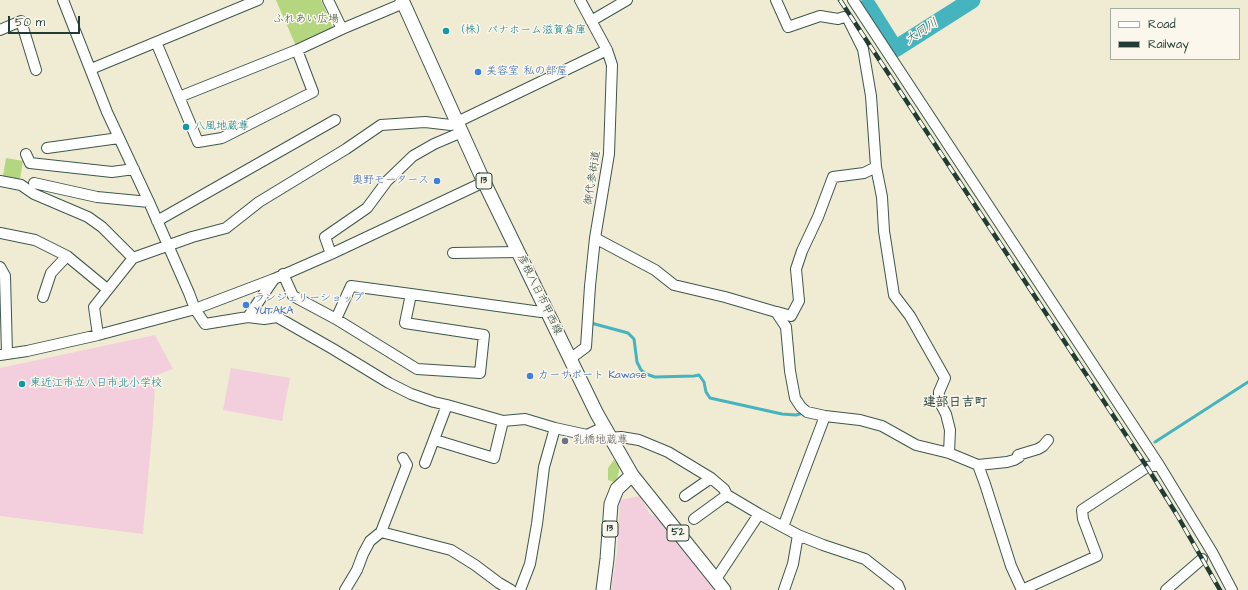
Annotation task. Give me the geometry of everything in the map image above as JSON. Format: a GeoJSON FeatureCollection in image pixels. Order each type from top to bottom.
{"type":"FeatureCollection","features":[{"type":"Feature","properties":{"kind":"main road","name":"彦根八日市甲西線"},"geometry":{"type":"LineString","coordinates":[[403,2],[484,182],[546,312],[597,414],[632,475]]}},
{"type":"Feature","properties":{"kind":"main road","name":"52"},"geometry":{"type":"LineString","coordinates":[[632,475],[724,590]]}},
{"type":"Feature","properties":{"kind":"main road","name":"13"},"geometry":{"type":"LineString","coordinates":[[603,590],[611,504],[617,489],[632,475]]}},
{"type":"Feature","properties":{"kind":"street"},"geometry":{"type":"LineString","coordinates":[[63,0],[107,112],[149,202],[195,309],[205,324],[248,317],[257,319],[277,317],[389,383],[411,394],[434,402],[503,421],[525,419],[555,428],[587,435],[604,427]]}},
{"type":"Feature","properties":{"kind":"street"},"geometry":{"type":"LineString","coordinates":[[91,69],[258,0]]}},
{"type":"Feature","properties":{"kind":"street"},"geometry":{"type":"LineString","coordinates":[[328,0],[342,29]]}},
{"type":"Feature","properties":{"kind":"street","name":"御代参街道"},"geometry":{"type":"LineString","coordinates":[[570,359],[586,347],[595,238],[610,154],[612,65],[607,50],[580,0]]}},
{"type":"Feature","properties":{"kind":"street"},"geometry":{"type":"LineString","coordinates":[[591,21],[627,0]]}},
{"type":"Feature","properties":{"kind":"street"},"geometry":{"type":"LineString","coordinates":[[776,0],[788,27],[820,16],[838,20],[844,17],[848,19],[863,49],[871,96],[876,167],[882,197],[884,231],[894,295],[910,316],[945,378],[939,392],[939,401],[946,414],[950,430],[949,453]]}},
{"type":"Feature","properties":{"kind":"street"},"geometry":{"type":"LineString","coordinates":[[853,0],[1159,465],[1212,552],[1232,590]]}},
{"type":"Feature","properties":{"kind":"street"},"geometry":{"type":"LineString","coordinates":[[179,97],[297,50],[403,2]]}},
{"type":"Feature","properties":{"kind":"street"},"geometry":{"type":"LineString","coordinates":[[0,30],[21,21],[36,70]]}},
{"type":"Feature","properties":{"kind":"street"},"geometry":{"type":"LineString","coordinates":[[156,42],[198,142],[222,138],[313,92],[297,50]]}},
{"type":"Feature","properties":{"kind":"street"},"geometry":{"type":"LineString","coordinates":[[331,254],[325,237],[367,208],[387,181],[413,156],[460,126],[607,50]]}},
{"type":"Feature","properties":{"kind":"street"},"geometry":{"type":"LineString","coordinates":[[157,221],[335,120]]}},
{"type":"Feature","properties":{"kind":"street"},"geometry":{"type":"LineString","coordinates":[[98,335],[94,307],[133,258],[192,236],[226,228],[259,202],[346,149],[381,125],[425,122],[460,126]]}},
{"type":"Feature","properties":{"kind":"street"},"geometry":{"type":"LineString","coordinates":[[48,148],[119,138]]}},
{"type":"Feature","properties":{"kind":"street"},"geometry":{"type":"LineString","coordinates":[[26,154],[30,163],[112,172],[134,169]]}},
{"type":"Feature","properties":{"kind":"street"},"geometry":{"type":"LineString","coordinates":[[595,238],[655,270],[674,285],[725,297],[791,316],[799,301],[796,269],[802,251],[834,177],[864,173],[876,167]]}},
{"type":"Feature","properties":{"kind":"street"},"geometry":{"type":"LineString","coordinates":[[0,181],[21,185],[34,194],[88,217],[102,227],[133,258]]}},
{"type":"Feature","properties":{"kind":"street"},"geometry":{"type":"LineString","coordinates":[[0,267],[5,276],[3,354],[26,351],[98,335],[195,309],[331,254],[484,182]]}},
{"type":"Feature","properties":{"kind":"street"},"geometry":{"type":"LineString","coordinates":[[34,183],[98,196],[149,202]]}},
{"type":"Feature","properties":{"kind":"street"},"geometry":{"type":"LineString","coordinates":[[0,233],[34,240],[67,256],[107,289]]}},
{"type":"Feature","properties":{"kind":"street"},"geometry":{"type":"LineString","coordinates":[[453,254],[518,252]]}},
{"type":"Feature","properties":{"kind":"street"},"geometry":{"type":"LineString","coordinates":[[43,297],[51,273],[67,256]]}},
{"type":"Feature","properties":{"kind":"street"},"geometry":{"type":"LineString","coordinates":[[248,317],[278,276]]}},
{"type":"Feature","properties":{"kind":"street"},"geometry":{"type":"LineString","coordinates":[[278,276],[293,296],[336,319],[417,369],[480,373],[484,335],[406,323],[411,294]]}},
{"type":"Feature","properties":{"kind":"street"},"geometry":{"type":"LineString","coordinates":[[336,319],[351,286],[546,312]]}},
{"type":"Feature","properties":{"kind":"street"},"geometry":{"type":"LineString","coordinates":[[777,312],[786,327],[790,371],[795,398],[801,407],[807,412],[825,416],[860,420],[882,426],[916,445],[949,453],[978,465],[1014,460],[1019,456],[1018,455],[1038,449],[1048,440]]}},
{"type":"Feature","properties":{"kind":"street"},"geometry":{"type":"LineString","coordinates":[[425,463],[447,405]]}},
{"type":"Feature","properties":{"kind":"street"},"geometry":{"type":"LineString","coordinates":[[783,527],[825,416]]}},
{"type":"Feature","properties":{"kind":"street"},"geometry":{"type":"LineString","coordinates":[[434,440],[494,458],[503,421]]}},
{"type":"Feature","properties":{"kind":"street"},"geometry":{"type":"LineString","coordinates":[[520,590],[530,564],[537,524],[544,467],[555,428]]}},
{"type":"Feature","properties":{"kind":"street"},"geometry":{"type":"LineString","coordinates":[[610,438],[621,437],[639,440],[668,452],[710,478],[724,489],[727,495],[759,514],[798,535],[865,559],[898,585],[900,590]]}},
{"type":"Feature","properties":{"kind":"street"},"geometry":{"type":"LineString","coordinates":[[345,590],[357,570],[370,541],[381,532],[407,465],[403,458]]}},
{"type":"Feature","properties":{"kind":"street"},"geometry":{"type":"LineString","coordinates":[[978,465],[1011,566],[1022,590],[1097,556],[1083,519],[1082,510],[1147,467],[1159,465]]}},
{"type":"Feature","properties":{"kind":"street"},"geometry":{"type":"LineString","coordinates":[[685,496],[710,478]]}},
{"type":"Feature","properties":{"kind":"street"},"geometry":{"type":"LineString","coordinates":[[694,519],[727,495]]}},
{"type":"Feature","properties":{"kind":"street"},"geometry":{"type":"LineString","coordinates":[[716,579],[759,514]]}},
{"type":"Feature","properties":{"kind":"street"},"geometry":{"type":"LineString","coordinates":[[381,532],[451,550],[475,565],[497,586],[511,590]]}},
{"type":"Feature","properties":{"kind":"street"},"geometry":{"type":"LineString","coordinates":[[784,590],[793,564],[798,535]]}},
{"type":"Feature","properties":{"kind":"street"},"geometry":{"type":"LineString","coordinates":[[1166,590],[1202,559]]}},
{"type":"Feature","properties":{"kind":"shaded area"},"geometry":{"type":"Polygon","coordinates":[[[155,335],[173,369],[153,376],[152,378],[155,382],[153,422],[143,534],[0,516],[0,368],[155,335]]]}},
{"type":"Feature","properties":{"kind":"shaded area"},"geometry":{"type":"Polygon","coordinates":[[[231,368],[290,378],[282,421],[223,410],[231,368]]]}},
{"type":"Feature","properties":{"kind":"shaded area"},"geometry":{"type":"Polygon","coordinates":[[[640,496],[650,514],[660,519],[717,590],[611,590],[617,553],[620,500],[640,496]]]}},
{"type":"Feature","properties":{"kind":"green space","name":"ふれあい広場"},"geometry":{"type":"Polygon","coordinates":[[[276,0],[321,0],[334,30],[296,46],[276,0]]]}},
{"type":"Feature","properties":{"kind":"green space"},"geometry":{"type":"Polygon","coordinates":[[[6,158],[23,161],[20,179],[3,176],[6,158]]]}},
{"type":"Feature","properties":{"kind":"green space"},"geometry":{"type":"Polygon","coordinates":[[[614,460],[619,466],[619,471],[617,479],[614,482],[608,480],[608,468],[614,460]]]}},
{"type":"Feature","properties":{"kind":"waterway","name":"大同川"},"geometry":{"type":"LineString","coordinates":[[868,6],[895,49],[972,0]]}},
{"type":"Feature","properties":{"kind":"waterway"},"geometry":{"type":"LineString","coordinates":[[591,323],[628,333],[634,339],[637,362],[641,370],[646,374],[655,377],[699,375],[704,382],[706,392],[710,398],[782,414],[796,415],[803,413]]}},
{"type":"Feature","properties":{"kind":"waterway"},"geometry":{"type":"LineString","coordinates":[[1155,442],[1248,382]]}},
{"type":"Feature","properties":{"kind":"railway"},"geometry":{"type":"LineString","coordinates":[[840,0],[1147,467],[1177,515],[1220,590]]}},
{"type":"Feature","properties":{"kind":"place","name":"（株）パナホーム滋賀倉庫"},"geometry":{"type":"Point","coordinates":[446,31]}},
{"type":"Feature","properties":{"kind":"place","name":"美容室 私の部屋"},"geometry":{"type":"Point","coordinates":[478,72]}},
{"type":"Feature","properties":{"kind":"place","name":"八風地蔵尊"},"geometry":{"type":"Point","coordinates":[186,127]}},
{"type":"Feature","properties":{"kind":"place","name":"奥野モータース"},"geometry":{"type":"Point","coordinates":[437,181]}},
{"type":"Feature","properties":{"kind":"place","name":"ランジェリーショップ YUTAKA"},"geometry":{"type":"Point","coordinates":[246,305]}},
{"type":"Feature","properties":{"kind":"place","name":"カーサポート Kawase"},"geometry":{"type":"Point","coordinates":[530,376]}},
{"type":"Feature","properties":{"kind":"place","name":"東近江市立八日市北小学校"},"geometry":{"type":"Point","coordinates":[22,384]}},
{"type":"Feature","properties":{"kind":"place","name":"乳橋地蔵尊"},"geometry":{"type":"Point","coordinates":[565,441]}},
{"type":"Feature","properties":{"kind":"district","name":"建部日吉町"},"geometry":{"type":"Point","coordinates":[955,403]}}]}
